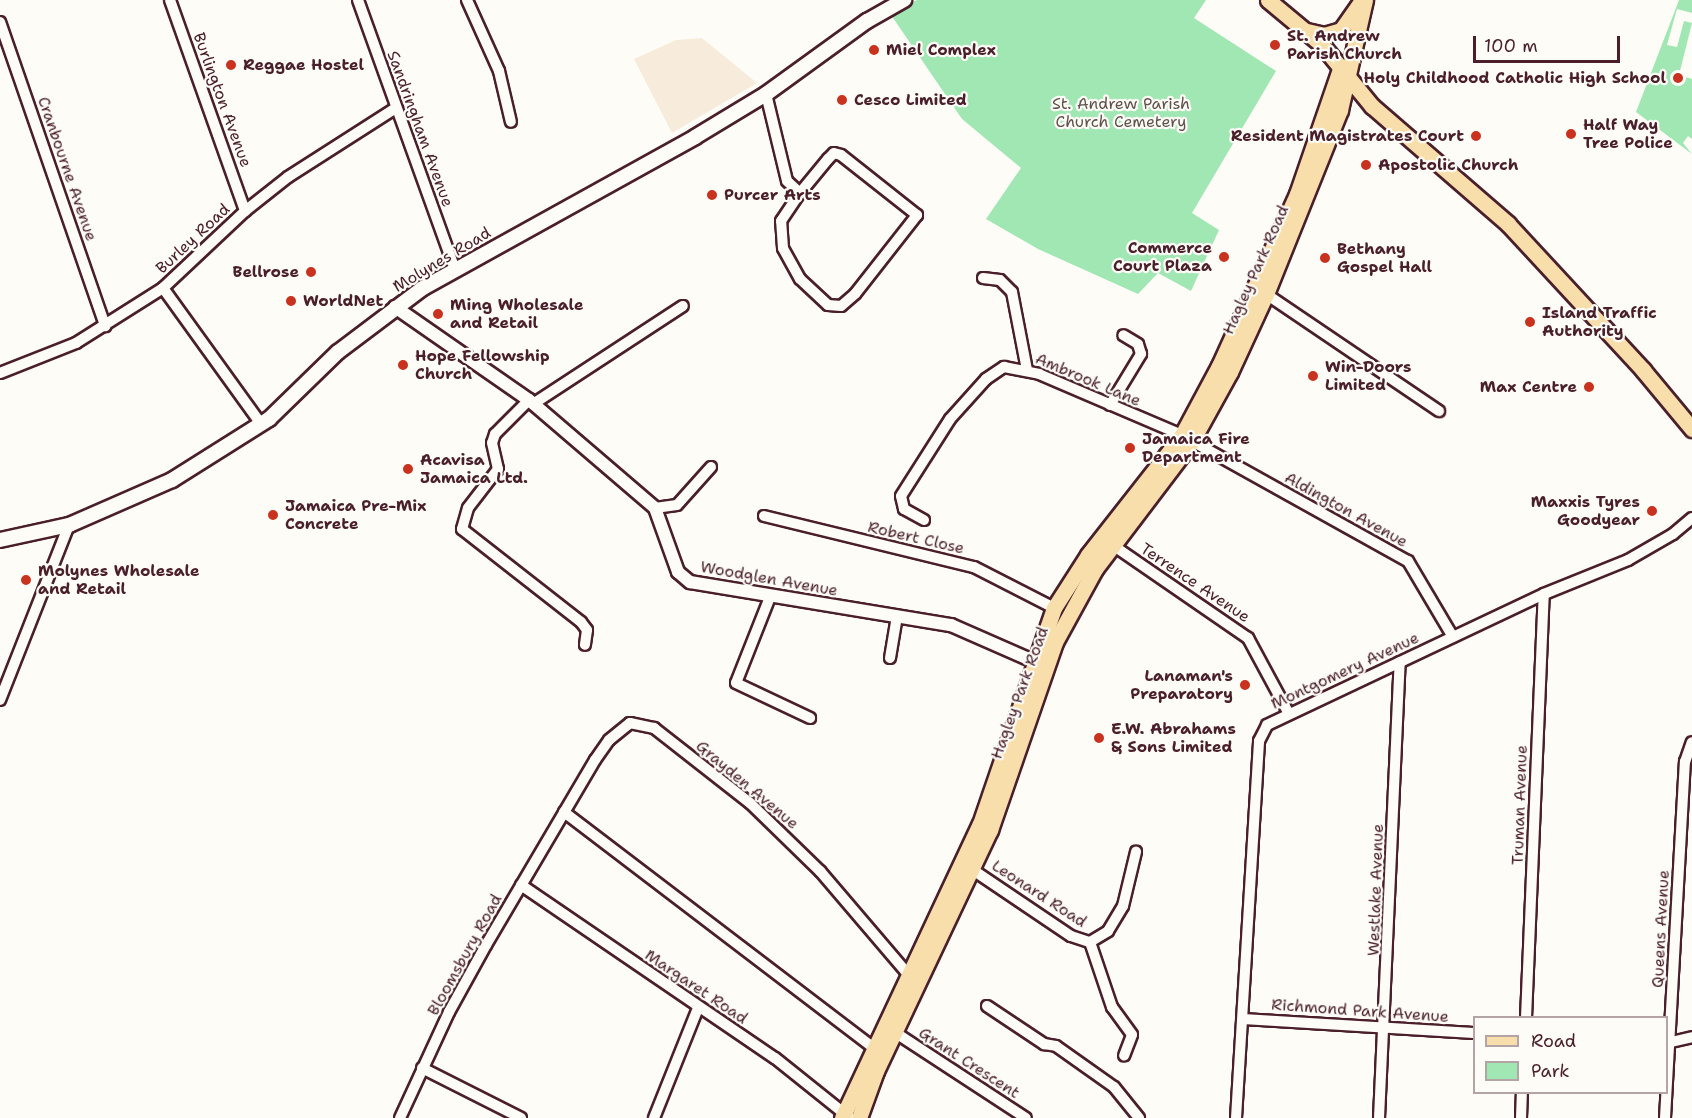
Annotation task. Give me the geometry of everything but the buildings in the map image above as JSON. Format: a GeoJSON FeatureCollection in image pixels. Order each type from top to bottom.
{"type":"FeatureCollection","features":[{"type":"Feature","properties":{"kind":"main road","name":"Molynes Road"},"geometry":{"type":"LineString","coordinates":[[0,540],[69,525],[172,480],[261,424],[338,352],[396,308],[454,269],[766,94],[867,21],[904,0]]}},
{"type":"Feature","properties":{"kind":"main road"},"geometry":{"type":"LineString","coordinates":[[1268,0],[1307,31],[1345,71],[1372,106],[1516,232],[1643,369],[1692,429]]}},
{"type":"Feature","properties":{"kind":"main road"},"geometry":{"type":"LineString","coordinates":[[1307,31],[1324,34],[1341,30],[1363,0]]}},
{"type":"Feature","properties":{"kind":"main road","name":"Hagley Park Road"},"geometry":{"type":"LineString","coordinates":[[845,1116],[872,1047],[980,824],[1039,664],[1079,597],[1230,372],[1317,173],[1363,0]]}},
{"type":"Feature","properties":{"kind":"main road","name":"Hagley Park Road"},"geometry":{"type":"LineString","coordinates":[[859,1118],[876,1071],[973,870],[1039,664],[1054,608],[1088,555],[1187,438],[1297,194],[1345,71]]}},
{"type":"Feature","properties":{"kind":"street","name":"Burlington Avenue"},"geometry":{"type":"LineString","coordinates":[[170,0],[245,211]]}},
{"type":"Feature","properties":{"kind":"street","name":"Sandringham Avenue"},"geometry":{"type":"LineString","coordinates":[[358,0],[454,269]]}},
{"type":"Feature","properties":{"kind":"street"},"geometry":{"type":"LineString","coordinates":[[467,0],[498,70],[511,122]]}},
{"type":"Feature","properties":{"kind":"street","name":"Cranbourne Avenue"},"geometry":{"type":"LineString","coordinates":[[0,22],[105,326]]}},
{"type":"Feature","properties":{"kind":"street"},"geometry":{"type":"LineString","coordinates":[[766,94],[784,175],[800,193]]}},
{"type":"Feature","properties":{"kind":"street","name":"Burley Road"},"geometry":{"type":"LineString","coordinates":[[0,373],[44,357],[105,326],[163,288],[245,211],[332,147],[396,108]]}},
{"type":"Feature","properties":{"kind":"street"},"geometry":{"type":"LineString","coordinates":[[834,153],[841,154],[917,215],[855,294],[841,306],[828,305],[800,279],[783,248],[781,220],[800,193],[834,153]]}},
{"type":"Feature","properties":{"kind":"street"},"geometry":{"type":"LineString","coordinates":[[983,278],[1000,280],[1012,292],[1027,370]]}},
{"type":"Feature","properties":{"kind":"street"},"geometry":{"type":"LineString","coordinates":[[163,288],[261,424]]}},
{"type":"Feature","properties":{"kind":"street"},"geometry":{"type":"LineString","coordinates":[[1266,294],[1439,411]]}},
{"type":"Feature","properties":{"kind":"street"},"geometry":{"type":"LineString","coordinates":[[585,645],[587,630],[581,622],[462,529],[468,508],[498,469],[492,443],[495,434],[531,402],[683,306]]}},
{"type":"Feature","properties":{"kind":"street"},"geometry":{"type":"LineString","coordinates":[[396,308],[531,402],[655,508],[677,505],[711,467]]}},
{"type":"Feature","properties":{"kind":"street"},"geometry":{"type":"LineString","coordinates":[[1110,405],[1141,354],[1138,344],[1123,335]]}},
{"type":"Feature","properties":{"kind":"street","name":"Ambrook Lane"},"geometry":{"type":"LineString","coordinates":[[924,520],[904,509],[900,501],[933,443],[957,411],[995,372],[1011,366],[1027,370],[1187,438]]}},
{"type":"Feature","properties":{"kind":"street","name":"Aldington Avenue"},"geometry":{"type":"LineString","coordinates":[[1187,438],[1408,561],[1453,638]]}},
{"type":"Feature","properties":{"kind":"street","name":"Woodglen Avenue"},"geometry":{"type":"LineString","coordinates":[[655,508],[675,565],[684,578],[699,586],[951,625],[1039,664]]}},
{"type":"Feature","properties":{"kind":"street","name":"Robert Close"},"geometry":{"type":"LineString","coordinates":[[764,516],[974,567],[1054,608]]}},
{"type":"Feature","properties":{"kind":"street","name":"Montgomery Avenue"},"geometry":{"type":"LineString","coordinates":[[1236,1118],[1259,741],[1267,725],[1288,712],[1453,638],[1544,594],[1652,548],[1692,518]]}},
{"type":"Feature","properties":{"kind":"street"},"geometry":{"type":"LineString","coordinates":[[0,700],[69,525]]}},
{"type":"Feature","properties":{"kind":"street","name":"Terrence Avenue"},"geometry":{"type":"LineString","coordinates":[[1114,546],[1248,638],[1288,712]]}},
{"type":"Feature","properties":{"kind":"street","name":"Truman Avenue"},"geometry":{"type":"LineString","coordinates":[[1526,1016],[1544,594]]}},
{"type":"Feature","properties":{"kind":"street"},"geometry":{"type":"LineString","coordinates":[[770,597],[736,683],[810,718]]}},
{"type":"Feature","properties":{"kind":"street"},"geometry":{"type":"LineString","coordinates":[[890,658],[897,616]]}},
{"type":"Feature","properties":{"kind":"street","name":"Westlake Avenue"},"geometry":{"type":"LineString","coordinates":[[1379,1118],[1386,1028],[1400,662]]}},
{"type":"Feature","properties":{"kind":"street","name":"Grayden Avenue"},"geometry":{"type":"LineString","coordinates":[[564,812],[609,740],[630,723],[643,723],[750,803],[787,837],[907,973]]}},
{"type":"Feature","properties":{"kind":"street","name":"Queens Avenue"},"geometry":{"type":"LineString","coordinates":[[1668,1062],[1685,762],[1692,742]]}},
{"type":"Feature","properties":{"kind":"street"},"geometry":{"type":"LineString","coordinates":[[564,812],[872,1047]]}},
{"type":"Feature","properties":{"kind":"street","name":"Bloomsbury Road"},"geometry":{"type":"LineString","coordinates":[[400,1118],[449,1012],[564,812]]}},
{"type":"Feature","properties":{"kind":"street","name":"Leonard Road"},"geometry":{"type":"LineString","coordinates":[[973,870],[1071,936],[1090,942],[1108,931],[1123,906],[1136,852]]}},
{"type":"Feature","properties":{"kind":"street","name":"Margaret Road"},"geometry":{"type":"LineString","coordinates":[[521,885],[698,1008],[775,1058],[845,1116]]}},
{"type":"Feature","properties":{"kind":"street"},"geometry":{"type":"LineString","coordinates":[[1090,942],[1112,1007],[1132,1037],[1124,1056]]}},
{"type":"Feature","properties":{"kind":"street"},"geometry":{"type":"LineString","coordinates":[[987,1006],[1044,1044],[1056,1046],[1114,1087],[1139,1118]]}},
{"type":"Feature","properties":{"kind":"street"},"geometry":{"type":"LineString","coordinates":[[654,1118],[698,1008]]}},
{"type":"Feature","properties":{"kind":"street","name":"Richmond Park Avenue"},"geometry":{"type":"LineString","coordinates":[[1243,1018],[1473,1033]]}},
{"type":"Feature","properties":{"kind":"street","name":"Grant Crescent"},"geometry":{"type":"LineString","coordinates":[[896,1033],[1026,1118]]}},
{"type":"Feature","properties":{"kind":"street"},"geometry":{"type":"LineString","coordinates":[[1669,1043],[1692,1037]]}},
{"type":"Feature","properties":{"kind":"street"},"geometry":{"type":"LineString","coordinates":[[422,1068],[521,1118]]}},
{"type":"Feature","properties":{"kind":"street"},"geometry":{"type":"LineString","coordinates":[[1521,1118],[1522,1094]]}},
{"type":"Feature","properties":{"kind":"street","name":"Queens Avenue"},"geometry":{"type":"LineString","coordinates":[[1665,1118],[1666,1094]]}},
{"type":"Feature","properties":{"kind":"shaded area"},"geometry":{"type":"Polygon","coordinates":[[[702,38],[757,83],[672,133],[634,59],[676,40],[702,38]]]}},
{"type":"Feature","properties":{"kind":"green space","name":"St. Andrew Parish Church Cemetery"},"geometry":{"type":"Polygon","coordinates":[[[917,0],[1206,0],[1194,18],[1276,71],[1192,213],[1219,230],[1191,291],[1158,273],[1138,294],[1038,249],[986,219],[1021,168],[962,119],[889,12],[917,0]]]}},
{"type":"Feature","properties":{"kind":"green space","name":"Holy Childhood Catholic High School"},"geometry":{"type":"Polygon","coordinates":[[[1679,0],[1692,0],[1692,13],[1677,9],[1667,45],[1677,47],[1684,21],[1692,23],[1679,75],[1692,79],[1692,139],[1688,136],[1683,143],[1692,154],[1636,112],[1679,0]]]}},
{"type":"Feature","properties":{"kind":"place","name":"St. Andrew Parish Church"},"geometry":{"type":"Point","coordinates":[1275,45]}},
{"type":"Feature","properties":{"kind":"place","name":"Miel Complex"},"geometry":{"type":"Point","coordinates":[874,50]}},
{"type":"Feature","properties":{"kind":"place","name":"Reggae Hostel"},"geometry":{"type":"Point","coordinates":[231,65]}},
{"type":"Feature","properties":{"kind":"place","name":"Holy Childhood Catholic High School"},"geometry":{"type":"Point","coordinates":[1678,78]}},
{"type":"Feature","properties":{"kind":"place","name":"Cesco Limited"},"geometry":{"type":"Point","coordinates":[842,100]}},
{"type":"Feature","properties":{"kind":"place","name":"Half Way Tree Police"},"geometry":{"type":"Point","coordinates":[1571,134]}},
{"type":"Feature","properties":{"kind":"place","name":"Resident Magistrates Court"},"geometry":{"type":"Point","coordinates":[1476,136]}},
{"type":"Feature","properties":{"kind":"place","name":"Apostolic Church"},"geometry":{"type":"Point","coordinates":[1366,165]}},
{"type":"Feature","properties":{"kind":"place","name":"Purcer Arts"},"geometry":{"type":"Point","coordinates":[712,195]}},
{"type":"Feature","properties":{"kind":"place","name":"Commerce Court Plaza"},"geometry":{"type":"Point","coordinates":[1224,257]}},
{"type":"Feature","properties":{"kind":"place","name":"Bethany Gospel Hall"},"geometry":{"type":"Point","coordinates":[1325,258]}},
{"type":"Feature","properties":{"kind":"place","name":"Bellrose"},"geometry":{"type":"Point","coordinates":[311,272]}},
{"type":"Feature","properties":{"kind":"place","name":"WorldNet"},"geometry":{"type":"Point","coordinates":[291,301]}},
{"type":"Feature","properties":{"kind":"place","name":"Ming Wholesale and Retail"},"geometry":{"type":"Point","coordinates":[438,314]}},
{"type":"Feature","properties":{"kind":"place","name":"Island Traffic Authority"},"geometry":{"type":"Point","coordinates":[1530,322]}},
{"type":"Feature","properties":{"kind":"place","name":"Hope Fellowship Church"},"geometry":{"type":"Point","coordinates":[403,365]}},
{"type":"Feature","properties":{"kind":"place","name":"Win-Doors Limited"},"geometry":{"type":"Point","coordinates":[1313,376]}},
{"type":"Feature","properties":{"kind":"place","name":"Max Centre"},"geometry":{"type":"Point","coordinates":[1589,387]}},
{"type":"Feature","properties":{"kind":"place","name":"Jamaica Fire Department"},"geometry":{"type":"Point","coordinates":[1130,448]}},
{"type":"Feature","properties":{"kind":"place","name":"Acavisa Jamaica Ltd."},"geometry":{"type":"Point","coordinates":[408,469]}},
{"type":"Feature","properties":{"kind":"place","name":"Maxxis Tyres Goodyear"},"geometry":{"type":"Point","coordinates":[1652,511]}},
{"type":"Feature","properties":{"kind":"place","name":"Jamaica Pre-Mix Concrete"},"geometry":{"type":"Point","coordinates":[273,515]}},
{"type":"Feature","properties":{"kind":"place","name":"Molynes Wholesale and Retail"},"geometry":{"type":"Point","coordinates":[26,580]}},
{"type":"Feature","properties":{"kind":"place","name":"Lanaman's Preparatory"},"geometry":{"type":"Point","coordinates":[1245,685]}},
{"type":"Feature","properties":{"kind":"place","name":"E.W. Abrahams & Sons Limited"},"geometry":{"type":"Point","coordinates":[1099,738]}}]}
